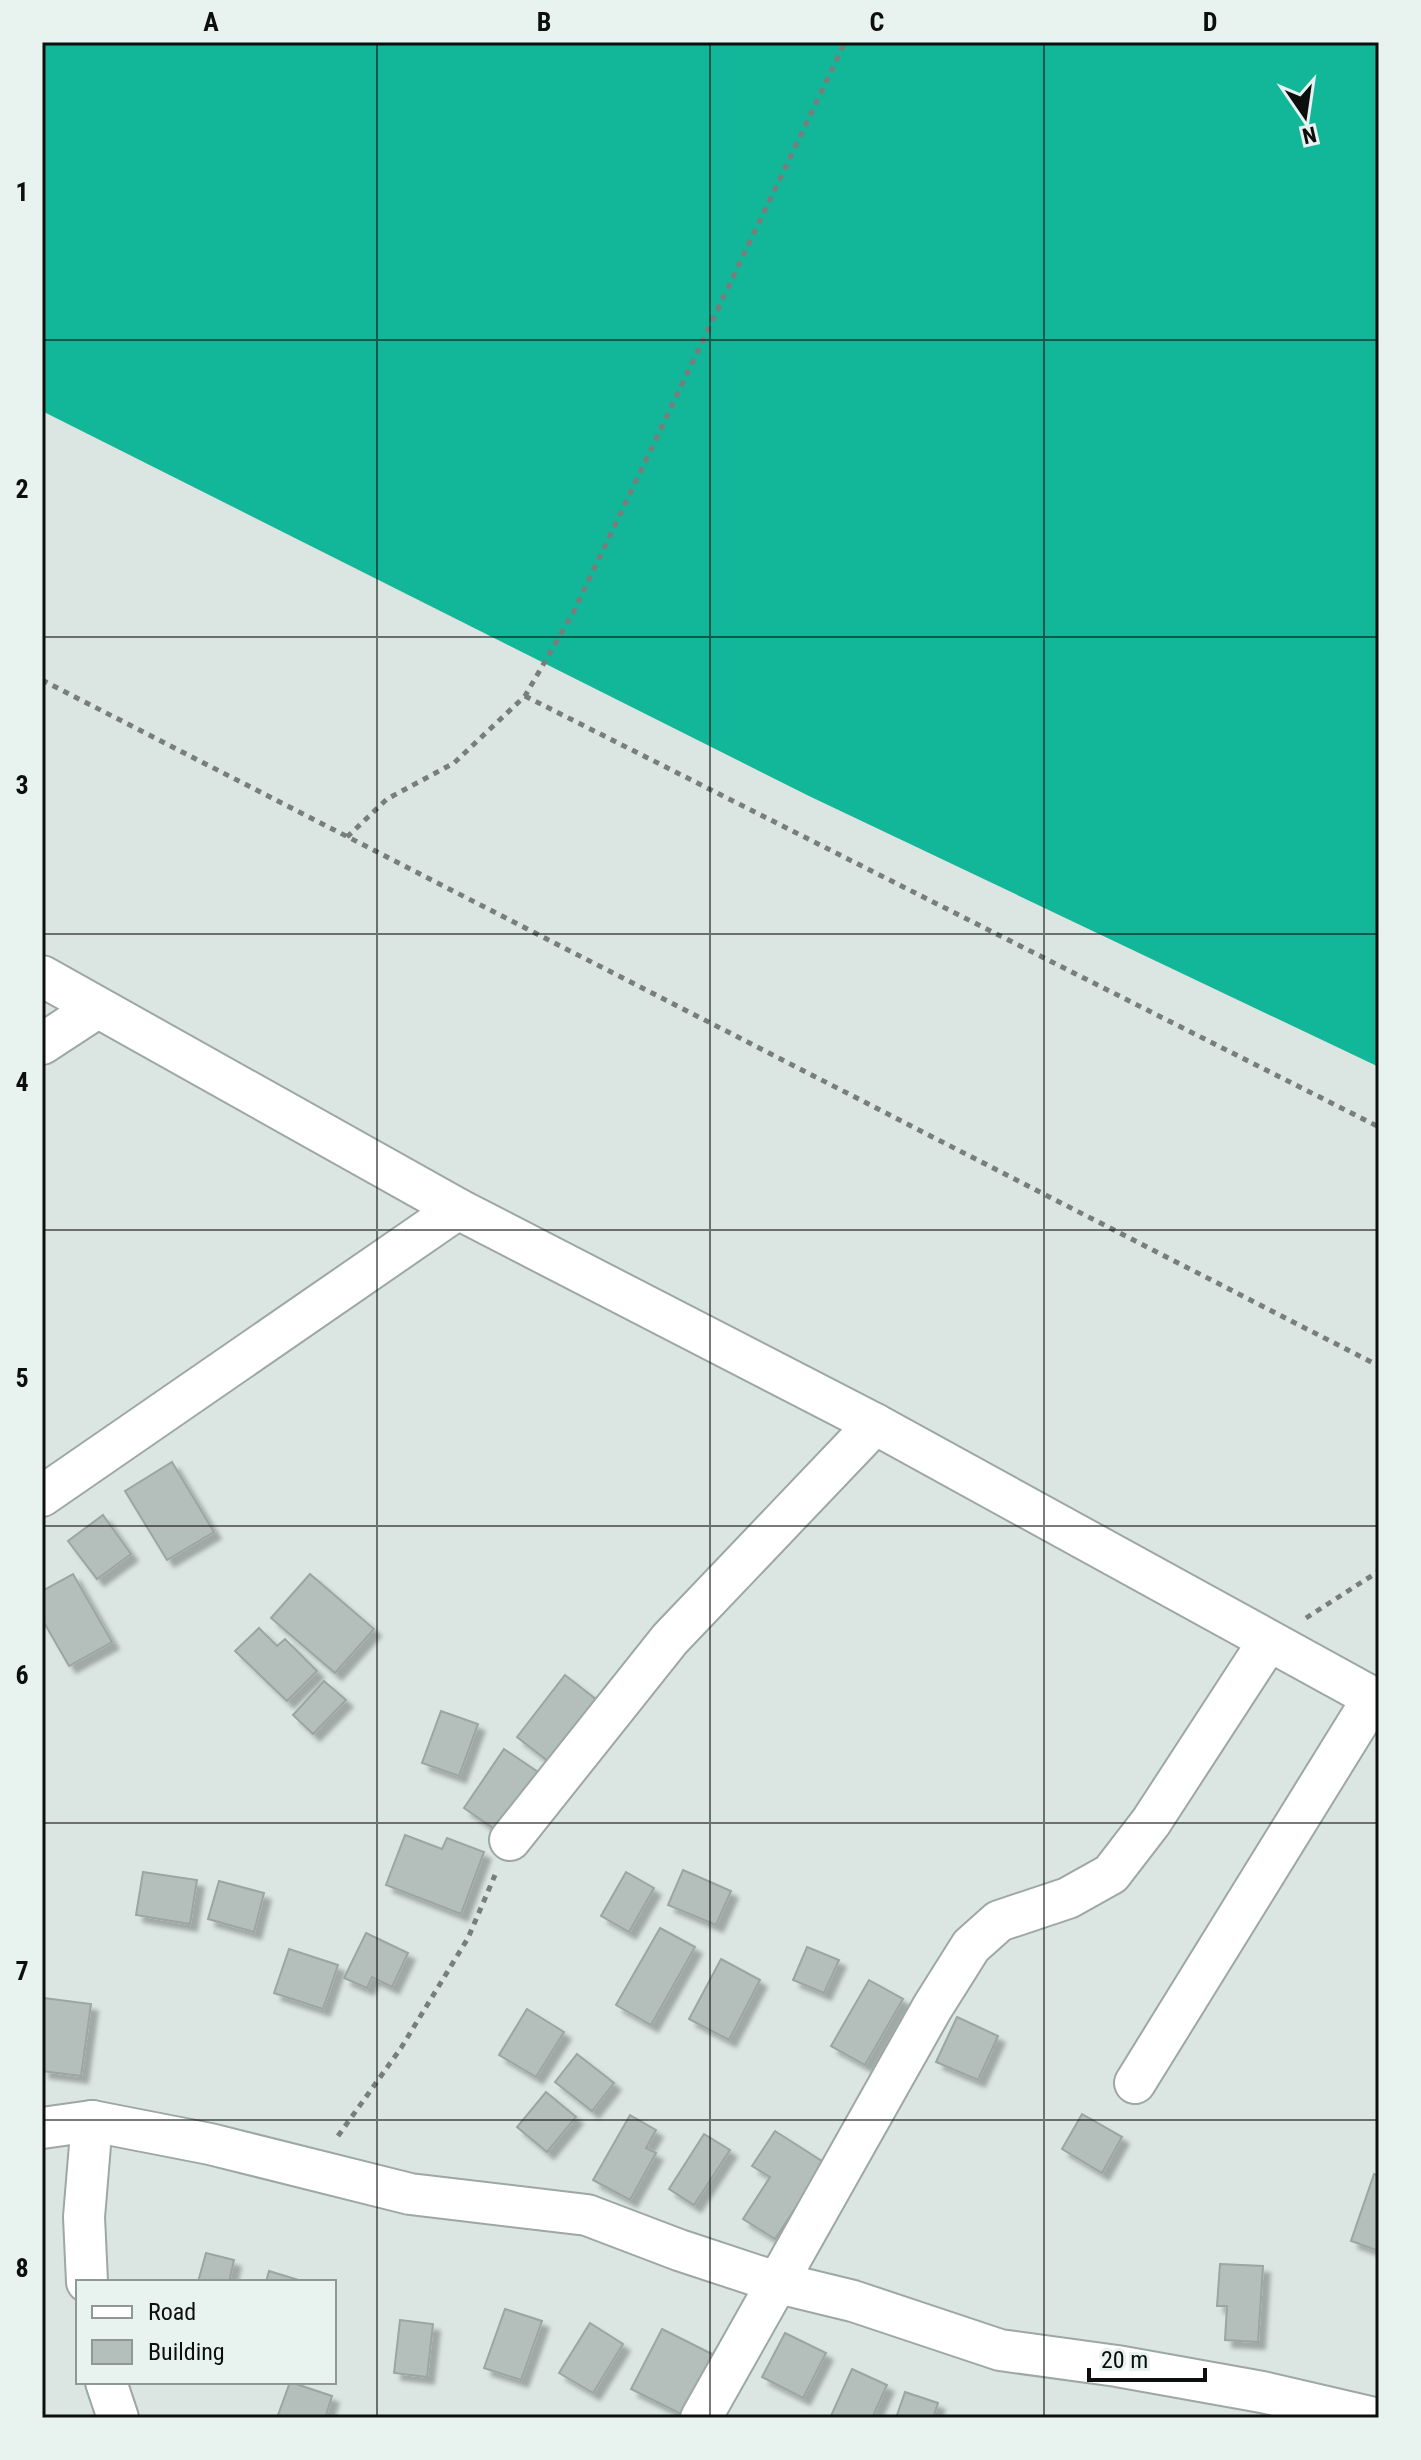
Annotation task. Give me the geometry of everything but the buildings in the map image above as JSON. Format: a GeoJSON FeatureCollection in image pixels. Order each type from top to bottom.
{"type":"FeatureCollection","features":[{"type":"Feature","properties":{"kind":"street"},"geometry":{"type":"LineString","coordinates":[[42,976],[458,1209],[875,1424],[1376,1700],[1135,2083]]}},
{"type":"Feature","properties":{"kind":"street"},"geometry":{"type":"LineString","coordinates":[[42,1044],[97,1008]]}},
{"type":"Feature","properties":{"kind":"street"},"geometry":{"type":"LineString","coordinates":[[42,1496],[458,1209]]}},
{"type":"Feature","properties":{"kind":"street"},"geometry":{"type":"LineString","coordinates":[[510,1840],[670,1639],[875,1424]]}},
{"type":"Feature","properties":{"kind":"street"},"geometry":{"type":"LineString","coordinates":[[701,2418],[932,2008],[971,1946],[999,1921],[1068,1898],[1111,1874],[1151,1822],[1268,1642]]}},
{"type":"Feature","properties":{"kind":"street"},"geometry":{"type":"LineString","coordinates":[[42,2128],[92,2121],[210,2144],[410,2194],[587,2215],[779,2283],[853,2301],[1000,2350],[1117,2366],[1262,2392],[1374,2418]]}},
{"type":"Feature","properties":{"kind":"street"},"geometry":{"type":"LineString","coordinates":[[87,2280],[84,2217],[92,2121]]}},
{"type":"Feature","properties":{"kind":"street"},"geometry":{"type":"LineString","coordinates":[[107,2384],[118,2418]]}},
{"type":"Feature","properties":{"kind":"path"},"geometry":{"type":"LineString","coordinates":[[347,837],[387,799],[454,763],[525,696],[573,613],[845,42]]}},
{"type":"Feature","properties":{"kind":"path"},"geometry":{"type":"LineString","coordinates":[[42,680],[1379,1366]]}},
{"type":"Feature","properties":{"kind":"path"},"geometry":{"type":"LineString","coordinates":[[525,696],[1379,1127]]}},
{"type":"Feature","properties":{"kind":"path"},"geometry":{"type":"LineString","coordinates":[[1268,1642],[1379,1571]]}},
{"type":"Feature","properties":{"kind":"path"},"geometry":{"type":"LineString","coordinates":[[314,2170],[401,2048],[468,1938],[510,1840]]}},
{"type":"Feature","properties":{"kind":"green space"},"geometry":{"type":"Polygon","coordinates":[[[42,42],[1379,42],[1379,1067],[809,796],[42,411],[42,42]]]}}]}
